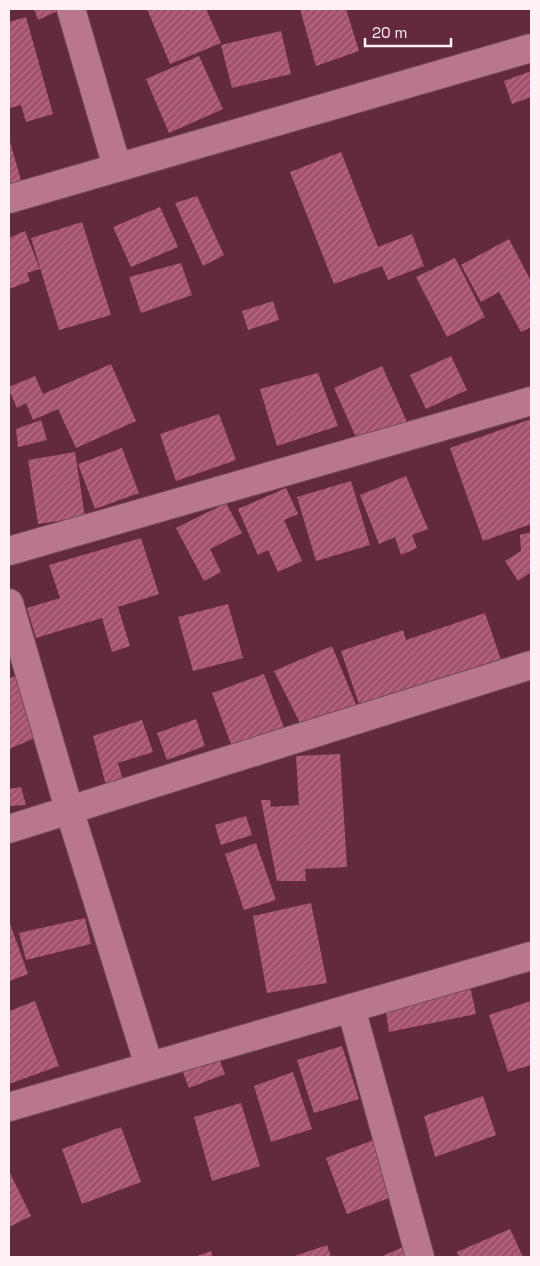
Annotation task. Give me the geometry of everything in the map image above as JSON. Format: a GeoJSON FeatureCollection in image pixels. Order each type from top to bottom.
{"type":"FeatureCollection","features":[{"type":"Feature","properties":{"kind":"street"},"geometry":{"type":"LineString","coordinates":[[71,9],[117,167]]}},
{"type":"Feature","properties":{"kind":"street"},"geometry":{"type":"LineString","coordinates":[[9,199],[531,48]]}},
{"type":"Feature","properties":{"kind":"street"},"geometry":{"type":"LineString","coordinates":[[9,551],[531,401]]}},
{"type":"Feature","properties":{"kind":"street"},"geometry":{"type":"LineString","coordinates":[[9,603],[69,809],[149,1066]]}},
{"type":"Feature","properties":{"kind":"street"},"geometry":{"type":"LineString","coordinates":[[9,828],[531,665]]}},
{"type":"Feature","properties":{"kind":"street"},"geometry":{"type":"LineString","coordinates":[[9,1107],[531,956]]}},
{"type":"Feature","properties":{"kind":"street"},"geometry":{"type":"LineString","coordinates":[[352,1008],[420,1257]]}},
{"type":"Feature","properties":{"kind":"building"},"geometry":{"type":"Polygon","coordinates":[[[34,9],[62,9],[38,20],[34,9]]]}},
{"type":"Feature","properties":{"kind":"building"},"geometry":{"type":"Polygon","coordinates":[[[147,9],[206,9],[221,43],[170,64],[147,9]]]}},
{"type":"Feature","properties":{"kind":"building"},"geometry":{"type":"Polygon","coordinates":[[[300,9],[346,9],[359,51],[316,66],[300,9]]]}},
{"type":"Feature","properties":{"kind":"building"},"geometry":{"type":"Polygon","coordinates":[[[26,17],[53,114],[26,122],[21,105],[10,108],[9,22],[26,17]]]}},
{"type":"Feature","properties":{"kind":"building"},"geometry":{"type":"Polygon","coordinates":[[[281,31],[291,74],[232,88],[221,45],[281,31]]]}},
{"type":"Feature","properties":{"kind":"building"},"geometry":{"type":"Polygon","coordinates":[[[199,56],[223,109],[169,133],[146,79],[199,56]]]}},
{"type":"Feature","properties":{"kind":"building"},"geometry":{"type":"Polygon","coordinates":[[[531,71],[531,97],[512,104],[504,81],[531,71]]]}},
{"type":"Feature","properties":{"kind":"building"},"geometry":{"type":"Polygon","coordinates":[[[9,138],[22,184],[9,187],[9,138]]]}},
{"type":"Feature","properties":{"kind":"building"},"geometry":{"type":"Polygon","coordinates":[[[341,152],[378,247],[412,234],[424,266],[388,280],[382,266],[334,284],[290,172],[341,152]]]}},
{"type":"Feature","properties":{"kind":"building"},"geometry":{"type":"Polygon","coordinates":[[[197,196],[224,255],[203,266],[175,203],[197,196]]]}},
{"type":"Feature","properties":{"kind":"building"},"geometry":{"type":"Polygon","coordinates":[[[160,207],[178,247],[131,267],[113,227],[160,207]]]}},
{"type":"Feature","properties":{"kind":"building"},"geometry":{"type":"Polygon","coordinates":[[[82,222],[111,315],[59,330],[31,238],[82,222]]]}},
{"type":"Feature","properties":{"kind":"building"},"geometry":{"type":"Polygon","coordinates":[[[25,231],[40,269],[27,273],[30,281],[9,289],[9,238],[25,231]]]}},
{"type":"Feature","properties":{"kind":"building"},"geometry":{"type":"Polygon","coordinates":[[[509,239],[531,281],[531,327],[521,332],[499,292],[481,302],[461,265],[509,239]]]}},
{"type":"Feature","properties":{"kind":"building"},"geometry":{"type":"Polygon","coordinates":[[[455,258],[485,317],[447,337],[416,277],[455,258]]]}},
{"type":"Feature","properties":{"kind":"building"},"geometry":{"type":"Polygon","coordinates":[[[181,263],[192,295],[141,313],[129,277],[181,263]]]}},
{"type":"Feature","properties":{"kind":"building"},"geometry":{"type":"Polygon","coordinates":[[[273,301],[279,320],[248,330],[242,311],[273,301]]]}},
{"type":"Feature","properties":{"kind":"building"},"geometry":{"type":"Polygon","coordinates":[[[451,356],[467,390],[426,409],[410,375],[451,356]]]}},
{"type":"Feature","properties":{"kind":"building"},"geometry":{"type":"Polygon","coordinates":[[[111,364],[136,421],[76,448],[58,409],[33,420],[26,403],[17,408],[9,390],[9,387],[35,376],[43,394],[111,364]]]}},
{"type":"Feature","properties":{"kind":"building"},"geometry":{"type":"Polygon","coordinates":[[[382,366],[407,422],[359,444],[334,388],[382,366]]]}},
{"type":"Feature","properties":{"kind":"building"},"geometry":{"type":"Polygon","coordinates":[[[318,373],[338,426],[277,446],[260,389],[318,373]]]}},
{"type":"Feature","properties":{"kind":"building"},"geometry":{"type":"Polygon","coordinates":[[[219,414],[236,460],[176,481],[160,434],[219,414]]]}},
{"type":"Feature","properties":{"kind":"building"},"geometry":{"type":"Polygon","coordinates":[[[531,419],[531,524],[483,541],[450,448],[531,419]]]}},
{"type":"Feature","properties":{"kind":"building"},"geometry":{"type":"Polygon","coordinates":[[[41,420],[47,440],[18,447],[16,429],[41,420]]]}},
{"type":"Feature","properties":{"kind":"building"},"geometry":{"type":"Polygon","coordinates":[[[122,448],[139,493],[95,509],[78,464],[122,448]]]}},
{"type":"Feature","properties":{"kind":"building"},"geometry":{"type":"Polygon","coordinates":[[[75,452],[85,517],[38,524],[28,460],[75,452]]]}},
{"type":"Feature","properties":{"kind":"building"},"geometry":{"type":"Polygon","coordinates":[[[406,476],[428,529],[412,535],[417,548],[401,555],[395,537],[379,544],[360,495],[406,476]]]}},
{"type":"Feature","properties":{"kind":"building"},"geometry":{"type":"Polygon","coordinates":[[[351,481],[370,545],[316,561],[297,497],[351,481]]]}},
{"type":"Feature","properties":{"kind":"building"},"geometry":{"type":"Polygon","coordinates":[[[286,488],[298,514],[284,520],[302,561],[278,572],[268,550],[258,555],[238,509],[286,488]]]}},
{"type":"Feature","properties":{"kind":"building"},"geometry":{"type":"Polygon","coordinates":[[[226,503],[242,533],[210,549],[221,572],[204,581],[176,528],[226,503]]]}},
{"type":"Feature","properties":{"kind":"building"},"geometry":{"type":"Polygon","coordinates":[[[531,532],[531,572],[518,581],[505,561],[521,551],[520,535],[531,532]]]}},
{"type":"Feature","properties":{"kind":"building"},"geometry":{"type":"Polygon","coordinates":[[[141,538],[159,594],[118,607],[130,646],[112,652],[102,618],[36,638],[27,608],[60,598],[49,565],[141,538]]]}},
{"type":"Feature","properties":{"kind":"building"},"geometry":{"type":"Polygon","coordinates":[[[228,604],[243,658],[193,671],[178,617],[228,604]]]}},
{"type":"Feature","properties":{"kind":"building"},"geometry":{"type":"Polygon","coordinates":[[[485,613],[501,660],[361,710],[341,651],[403,630],[406,640],[485,613]]]}},
{"type":"Feature","properties":{"kind":"building"},"geometry":{"type":"Polygon","coordinates":[[[332,646],[359,712],[304,731],[274,671],[332,646]]]}},
{"type":"Feature","properties":{"kind":"building"},"geometry":{"type":"Polygon","coordinates":[[[264,674],[286,733],[234,752],[212,693],[264,674]]]}},
{"type":"Feature","properties":{"kind":"building"},"geometry":{"type":"Polygon","coordinates":[[[22,675],[35,738],[9,749],[9,678],[22,675]]]}},
{"type":"Feature","properties":{"kind":"building"},"geometry":{"type":"Polygon","coordinates":[[[196,719],[205,746],[167,760],[157,733],[196,719]]]}},
{"type":"Feature","properties":{"kind":"building"},"geometry":{"type":"Polygon","coordinates":[[[142,720],[153,752],[118,763],[125,787],[108,793],[93,736],[142,720]]]}},
{"type":"Feature","properties":{"kind":"building"},"geometry":{"type":"Polygon","coordinates":[[[340,754],[347,867],[305,869],[306,881],[277,881],[261,800],[270,800],[271,807],[299,805],[296,756],[340,754]]]}},
{"type":"Feature","properties":{"kind":"building"},"geometry":{"type":"Polygon","coordinates":[[[21,787],[26,805],[9,806],[9,789],[21,787]]]}},
{"type":"Feature","properties":{"kind":"building"},"geometry":{"type":"Polygon","coordinates":[[[246,816],[252,835],[221,845],[215,825],[246,816]]]}},
{"type":"Feature","properties":{"kind":"building"},"geometry":{"type":"Polygon","coordinates":[[[256,843],[276,900],[244,910],[225,854],[256,843]]]}},
{"type":"Feature","properties":{"kind":"building"},"geometry":{"type":"Polygon","coordinates":[[[311,903],[327,983],[267,993],[253,916],[311,903]]]}},
{"type":"Feature","properties":{"kind":"building"},"geometry":{"type":"Polygon","coordinates":[[[85,918],[91,944],[26,960],[19,933],[85,918]]]}},
{"type":"Feature","properties":{"kind":"building"},"geometry":{"type":"Polygon","coordinates":[[[9,921],[28,974],[9,981],[9,921]]]}},
{"type":"Feature","properties":{"kind":"building"},"geometry":{"type":"Polygon","coordinates":[[[470,986],[476,1014],[389,1032],[385,1004],[470,986]]]}},
{"type":"Feature","properties":{"kind":"building"},"geometry":{"type":"Polygon","coordinates":[[[35,1001],[59,1066],[9,1084],[9,1011],[35,1001]]]}},
{"type":"Feature","properties":{"kind":"building"},"geometry":{"type":"Polygon","coordinates":[[[531,1001],[531,1065],[508,1072],[489,1015],[531,1001]]]}},
{"type":"Feature","properties":{"kind":"building"},"geometry":{"type":"Polygon","coordinates":[[[342,1046],[359,1099],[314,1113],[297,1060],[342,1046]]]}},
{"type":"Feature","properties":{"kind":"building"},"geometry":{"type":"Polygon","coordinates":[[[217,1053],[225,1074],[189,1088],[181,1067],[217,1053]]]}},
{"type":"Feature","properties":{"kind":"building"},"geometry":{"type":"Polygon","coordinates":[[[293,1072],[312,1129],[271,1142],[254,1086],[293,1072]]]}},
{"type":"Feature","properties":{"kind":"building"},"geometry":{"type":"Polygon","coordinates":[[[483,1096],[496,1135],[435,1157],[424,1116],[483,1096]]]}},
{"type":"Feature","properties":{"kind":"building"},"geometry":{"type":"Polygon","coordinates":[[[241,1103],[260,1166],[212,1181],[194,1117],[241,1103]]]}},
{"type":"Feature","properties":{"kind":"building"},"geometry":{"type":"Polygon","coordinates":[[[121,1127],[141,1182],[82,1204],[62,1149],[121,1127]]]}},
{"type":"Feature","properties":{"kind":"building"},"geometry":{"type":"Polygon","coordinates":[[[376,1139],[397,1195],[347,1214],[326,1158],[376,1139]]]}},
{"type":"Feature","properties":{"kind":"building"},"geometry":{"type":"Polygon","coordinates":[[[9,1171],[31,1216],[9,1227],[9,1171]]]}},
{"type":"Feature","properties":{"kind":"building"},"geometry":{"type":"Polygon","coordinates":[[[510,1229],[523,1257],[459,1257],[457,1252],[510,1229]]]}},
{"type":"Feature","properties":{"kind":"building"},"geometry":{"type":"Polygon","coordinates":[[[327,1245],[331,1257],[292,1257],[327,1245]]]}},
{"type":"Feature","properties":{"kind":"building"},"geometry":{"type":"Polygon","coordinates":[[[403,1247],[408,1257],[380,1257],[403,1247]]]}},
{"type":"Feature","properties":{"kind":"building"},"geometry":{"type":"Polygon","coordinates":[[[211,1251],[213,1257],[194,1257],[211,1251]]]}}]}
